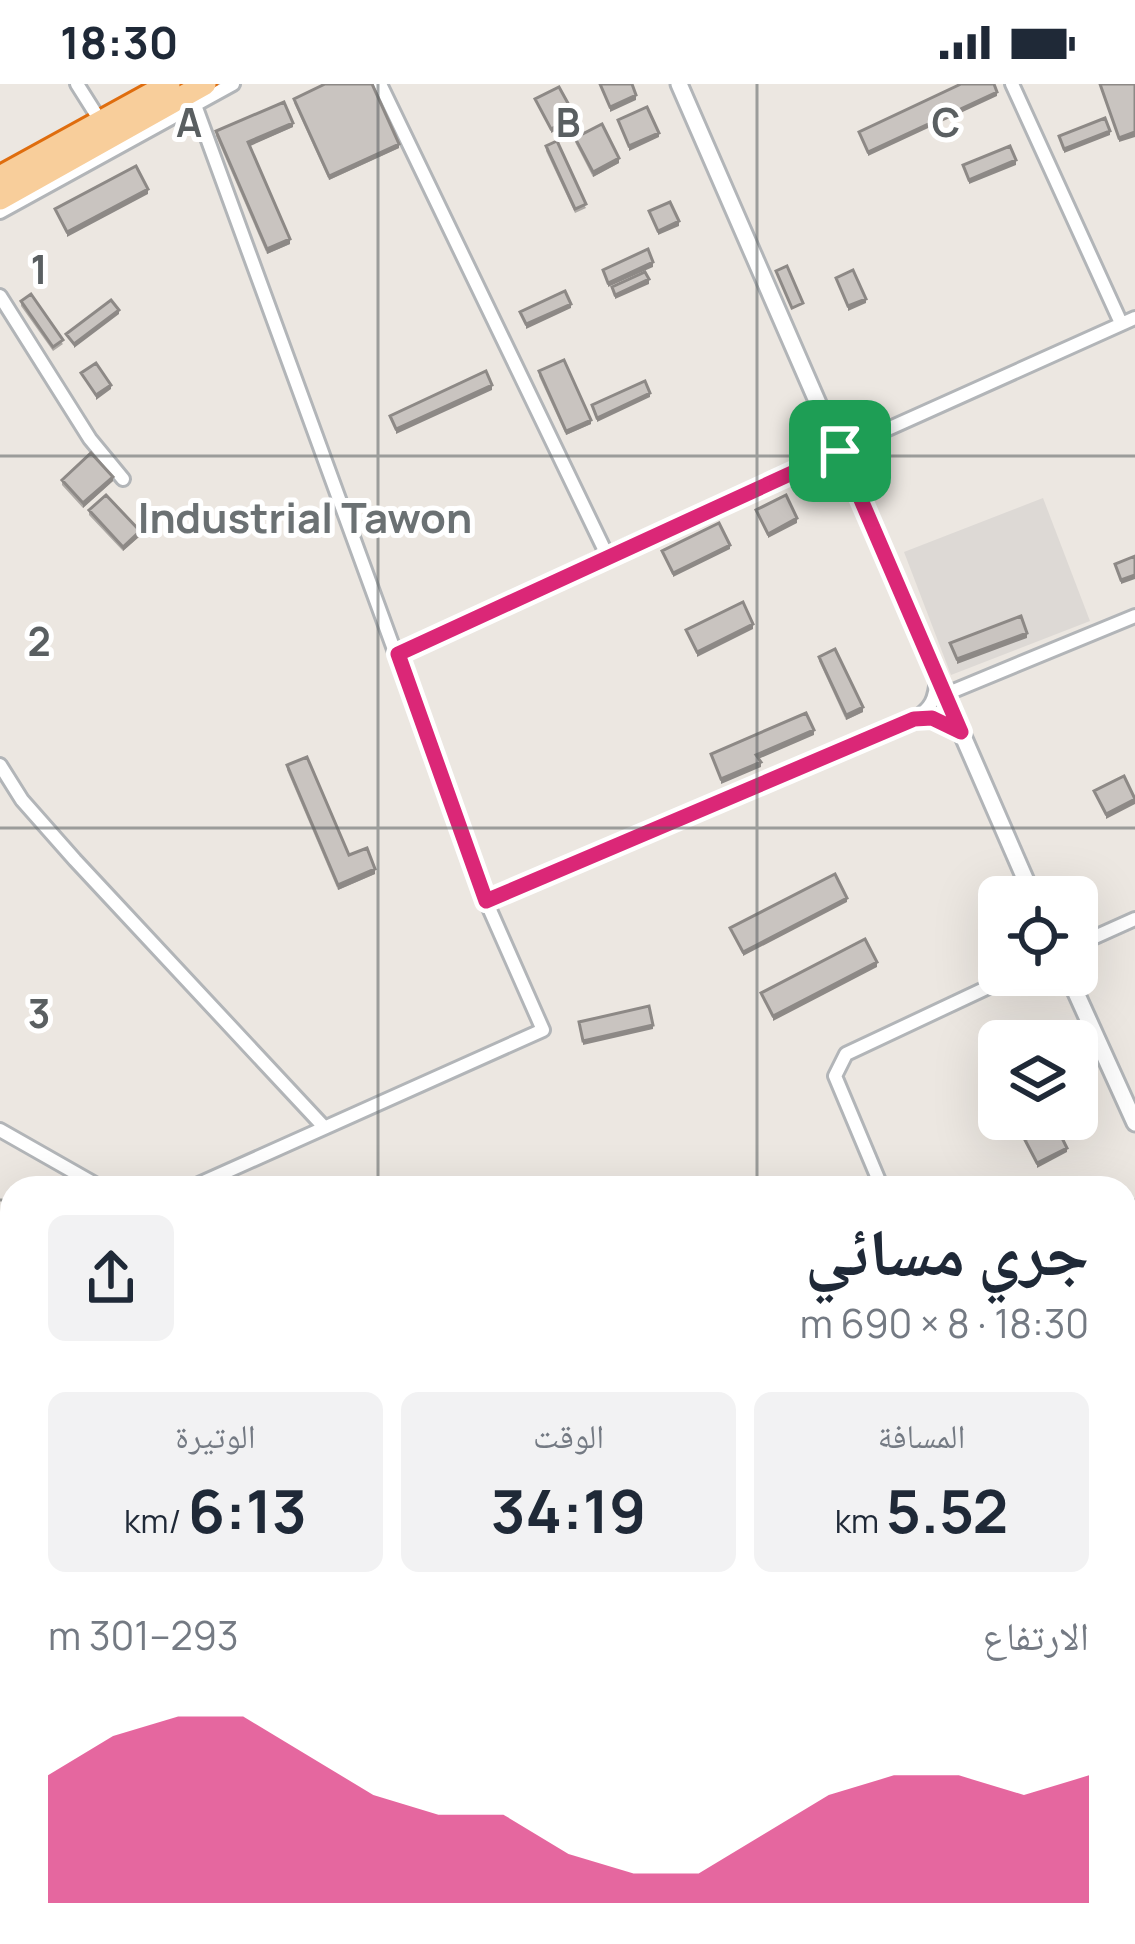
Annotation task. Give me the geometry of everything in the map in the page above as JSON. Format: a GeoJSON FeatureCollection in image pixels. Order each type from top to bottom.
{"type":"FeatureCollection","features":[{"type":"Feature","properties":{"kind":"highway"},"geometry":{"type":"LineString","coordinates":[[0,177],[169,84]]}},
{"type":"Feature","properties":{"kind":"highway"},"geometry":{"type":"LineString","coordinates":[[0,199],[200,94]]}},
{"type":"Feature","properties":{"kind":"street"},"geometry":{"type":"LineString","coordinates":[[77,84],[101,122]]}},
{"type":"Feature","properties":{"kind":"street"},"geometry":{"type":"LineString","coordinates":[[0,212],[200,94],[233,84]]}},
{"type":"Feature","properties":{"kind":"street"},"geometry":{"type":"LineString","coordinates":[[380,84],[607,555]]}},
{"type":"Feature","properties":{"kind":"street"},"geometry":{"type":"LineString","coordinates":[[679,84],[1024,876]]}},
{"type":"Feature","properties":{"kind":"street"},"geometry":{"type":"LineString","coordinates":[[398,654],[1128,321],[1012,84]]}},
{"type":"Feature","properties":{"kind":"street"},"geometry":{"type":"LineString","coordinates":[[200,94],[486,901],[543,1030],[216,1176]]}},
{"type":"Feature","properties":{"kind":"street"},"geometry":{"type":"LineString","coordinates":[[0,296],[90,439],[124,479]]}},
{"type":"Feature","properties":{"kind":"street"},"geometry":{"type":"LineString","coordinates":[[946,694],[1135,616]]}},
{"type":"Feature","properties":{"kind":"street"},"geometry":{"type":"LineString","coordinates":[[486,901],[914,719],[928,711],[935,698],[938,673]]}},
{"type":"Feature","properties":{"kind":"street"},"geometry":{"type":"LineString","coordinates":[[914,719],[932,718],[961,732]]}},
{"type":"Feature","properties":{"kind":"street"},"geometry":{"type":"LineString","coordinates":[[0,765],[22,800],[75,860],[324,1127]]}},
{"type":"Feature","properties":{"kind":"street"},"geometry":{"type":"LineString","coordinates":[[1098,936],[1135,919]]}},
{"type":"Feature","properties":{"kind":"street"},"geometry":{"type":"LineString","coordinates":[[878,1176],[835,1076],[838,1065],[846,1054],[978,992]]}},
{"type":"Feature","properties":{"kind":"street"},"geometry":{"type":"LineString","coordinates":[[1078,996],[1135,1123]]}},
{"type":"Feature","properties":{"kind":"street"},"geometry":{"type":"LineString","coordinates":[[0,1130],[81,1176]]}},
{"type":"Feature","properties":{"kind":"shaded area"},"geometry":{"type":"Polygon","coordinates":[[[1043,498],[1090,621],[951,675],[904,552],[1043,498]]]}},
{"type":"Feature","properties":{"kind":"building"},"geometry":{"type":"Polygon","coordinates":[[[325,84],[372,84],[399,144],[329,176],[294,99],[325,84]]]}},
{"type":"Feature","properties":{"kind":"building"},"geometry":{"type":"Polygon","coordinates":[[[600,84],[632,84],[636,95],[610,107],[600,84]]]}},
{"type":"Feature","properties":{"kind":"building"},"geometry":{"type":"Polygon","coordinates":[[[961,84],[994,84],[997,92],[868,152],[859,132],[961,84]]]}},
{"type":"Feature","properties":{"kind":"building"},"geometry":{"type":"Polygon","coordinates":[[[1100,84],[1135,84],[1135,132],[1119,138],[1100,84]]]}},
{"type":"Feature","properties":{"kind":"building"},"geometry":{"type":"Polygon","coordinates":[[[559,87],[575,116],[551,129],[535,99],[559,87]]]}},
{"type":"Feature","properties":{"kind":"building"},"geometry":{"type":"Polygon","coordinates":[[[284,102],[293,123],[248,142],[290,239],[267,249],[216,131],[284,102]]]}},
{"type":"Feature","properties":{"kind":"building"},"geometry":{"type":"Polygon","coordinates":[[[647,107],[659,133],[629,146],[618,120],[647,107]]]}},
{"type":"Feature","properties":{"kind":"building"},"geometry":{"type":"Polygon","coordinates":[[[1105,118],[1110,131],[1064,149],[1059,136],[1105,118]]]}},
{"type":"Feature","properties":{"kind":"building"},"geometry":{"type":"Polygon","coordinates":[[[602,124],[619,158],[593,172],[575,138],[602,124]]]}},
{"type":"Feature","properties":{"kind":"building"},"geometry":{"type":"Polygon","coordinates":[[[557,141],[586,204],[575,209],[546,146],[557,141]]]}},
{"type":"Feature","properties":{"kind":"building"},"geometry":{"type":"Polygon","coordinates":[[[1010,146],[1016,160],[969,180],[963,165],[1010,146]]]}},
{"type":"Feature","properties":{"kind":"building"},"geometry":{"type":"Polygon","coordinates":[[[136,166],[148,189],[67,232],[55,209],[136,166]]]}},
{"type":"Feature","properties":{"kind":"building"},"geometry":{"type":"Polygon","coordinates":[[[670,202],[679,221],[658,231],[649,211],[670,202]]]}},
{"type":"Feature","properties":{"kind":"building"},"geometry":{"type":"Polygon","coordinates":[[[648,249],[653,262],[608,283],[603,270],[648,249]]]}},
{"type":"Feature","properties":{"kind":"building"},"geometry":{"type":"Polygon","coordinates":[[[787,266],[803,303],[792,308],[776,271],[787,266]]]}},
{"type":"Feature","properties":{"kind":"building"},"geometry":{"type":"Polygon","coordinates":[[[853,270],[866,299],[848,306],[836,278],[853,270]]]}},
{"type":"Feature","properties":{"kind":"building"},"geometry":{"type":"Polygon","coordinates":[[[645,272],[649,279],[615,295],[612,287],[645,272]]]}},
{"type":"Feature","properties":{"kind":"building"},"geometry":{"type":"Polygon","coordinates":[[[565,291],[571,304],[526,324],[520,312],[565,291]]]}},
{"type":"Feature","properties":{"kind":"building"},"geometry":{"type":"Polygon","coordinates":[[[31,294],[63,340],[53,347],[21,301],[31,294]]]}},
{"type":"Feature","properties":{"kind":"building"},"geometry":{"type":"Polygon","coordinates":[[[111,300],[119,310],[74,344],[66,334],[111,300]]]}},
{"type":"Feature","properties":{"kind":"building"},"geometry":{"type":"Polygon","coordinates":[[[564,360],[591,420],[566,431],[539,371],[564,360]]]}},
{"type":"Feature","properties":{"kind":"building"},"geometry":{"type":"Polygon","coordinates":[[[96,363],[111,385],[96,395],[81,373],[96,363]]]}},
{"type":"Feature","properties":{"kind":"building"},"geometry":{"type":"Polygon","coordinates":[[[486,371],[492,385],[396,429],[390,416],[486,371]]]}},
{"type":"Feature","properties":{"kind":"building"},"geometry":{"type":"Polygon","coordinates":[[[645,381],[650,393],[597,418],[592,405],[645,381]]]}},
{"type":"Feature","properties":{"kind":"building"},"geometry":{"type":"Polygon","coordinates":[[[91,453],[113,477],[83,503],[62,480],[91,453]]]}},
{"type":"Feature","properties":{"kind":"building"},"geometry":{"type":"Polygon","coordinates":[[[106,495],[140,531],[123,547],[89,510],[106,495]]]}},
{"type":"Feature","properties":{"kind":"building"},"geometry":{"type":"Polygon","coordinates":[[[786,495],[797,518],[768,534],[756,510],[786,495]]]}},
{"type":"Feature","properties":{"kind":"building"},"geometry":{"type":"Polygon","coordinates":[[[719,523],[730,545],[673,573],[662,551],[719,523]]]}},
{"type":"Feature","properties":{"kind":"building"},"geometry":{"type":"Polygon","coordinates":[[[1135,556],[1135,575],[1121,580],[1115,564],[1135,556]]]}},
{"type":"Feature","properties":{"kind":"building"},"geometry":{"type":"Polygon","coordinates":[[[743,602],[753,624],[697,652],[686,630],[743,602]]]}},
{"type":"Feature","properties":{"kind":"building"},"geometry":{"type":"Polygon","coordinates":[[[1021,616],[1027,633],[957,659],[950,643],[1021,616]]]}},
{"type":"Feature","properties":{"kind":"building"},"geometry":{"type":"Polygon","coordinates":[[[835,649],[863,707],[846,715],[819,657],[835,649]]]}},
{"type":"Feature","properties":{"kind":"building"},"geometry":{"type":"Polygon","coordinates":[[[806,713],[814,730],[756,755],[761,762],[721,779],[711,754],[806,713]]]}},
{"type":"Feature","properties":{"kind":"building"},"geometry":{"type":"Polygon","coordinates":[[[307,757],[349,855],[367,848],[375,869],[338,885],[287,765],[307,757]]]}},
{"type":"Feature","properties":{"kind":"building"},"geometry":{"type":"Polygon","coordinates":[[[1124,776],[1135,799],[1106,814],[1094,791],[1124,776]]]}},
{"type":"Feature","properties":{"kind":"building"},"geometry":{"type":"Polygon","coordinates":[[[835,874],[847,898],[743,952],[730,928],[835,874]]]}},
{"type":"Feature","properties":{"kind":"building"},"geometry":{"type":"Polygon","coordinates":[[[865,939],[877,962],[773,1016],[761,993],[865,939]]]}},
{"type":"Feature","properties":{"kind":"building"},"geometry":{"type":"Polygon","coordinates":[[[649,1006],[653,1025],[583,1041],[579,1022],[649,1006]]]}},
{"type":"Feature","properties":{"kind":"building"},"geometry":{"type":"Polygon","coordinates":[[[1025,1140],[1063,1140],[1067,1148],[1037,1163],[1025,1140]]]}},
{"type":"Feature","properties":{"kind":"district","name":"Industrial Tawon"},"geometry":{"type":"Point","coordinates":[305,518]}},
{"type":"Feature","properties":{"kind":"route"},"geometry":{"type":"LineString","coordinates":[[840,451],[961,732],[932,718],[914,719],[486,901],[398,654],[840,451]]}}]}
